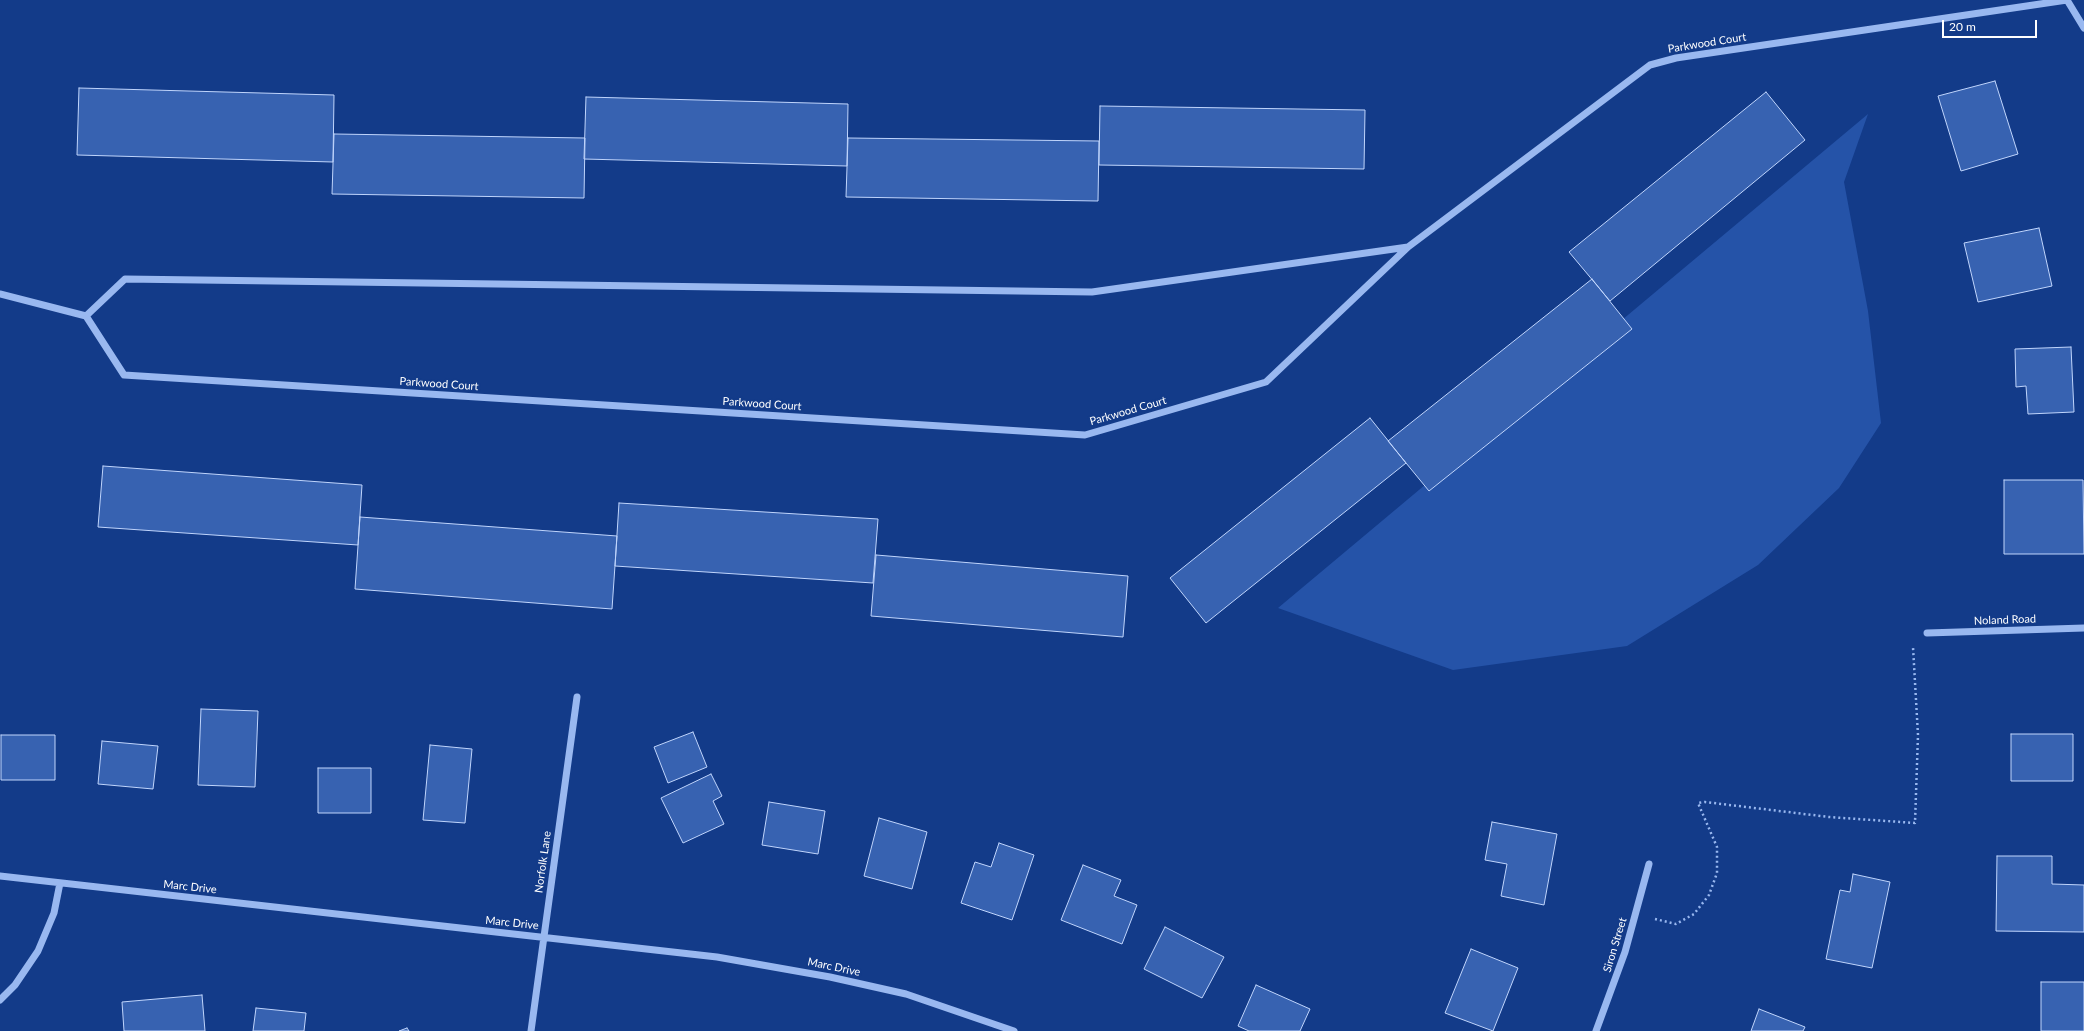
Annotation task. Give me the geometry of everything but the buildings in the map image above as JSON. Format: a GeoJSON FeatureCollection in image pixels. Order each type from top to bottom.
{"type":"FeatureCollection","features":[{"type":"Feature","properties":{"kind":"street"},"geometry":{"type":"LineString","coordinates":[[2067,0],[2084,28]]}},
{"type":"Feature","properties":{"kind":"street","name":"Parkwood Court"},"geometry":{"type":"LineString","coordinates":[[1408,247],[1092,292],[125,279],[86,316],[124,376],[1085,435],[1266,382],[1408,247],[1650,65],[1676,58],[2067,0]]}},
{"type":"Feature","properties":{"kind":"street"},"geometry":{"type":"LineString","coordinates":[[0,294],[86,316]]}},
{"type":"Feature","properties":{"kind":"street","name":"Noland Road"},"geometry":{"type":"LineString","coordinates":[[1926,633],[2084,628]]}},
{"type":"Feature","properties":{"kind":"street","name":"Norfolk Lane"},"geometry":{"type":"LineString","coordinates":[[531,1031],[577,697]]}},
{"type":"Feature","properties":{"kind":"street","name":"Siron Street"},"geometry":{"type":"LineString","coordinates":[[1596,1031],[1626,952],[1649,864]]}},
{"type":"Feature","properties":{"kind":"street","name":"Marc Drive"},"geometry":{"type":"LineString","coordinates":[[0,876],[717,957],[830,976],[906,994],[1014,1031]]}},
{"type":"Feature","properties":{"kind":"street"},"geometry":{"type":"LineString","coordinates":[[0,1000],[15,986],[38,951],[54,913],[60,883]]}},
{"type":"Feature","properties":{"kind":"path"},"geometry":{"type":"LineString","coordinates":[[1635,914],[1676,924],[1694,914],[1709,895],[1717,873],[1716,847],[1698,803],[1705,802],[1829,817],[1915,823],[1918,735],[1912,634],[1926,633]]}},
{"type":"Feature","properties":{"kind":"shaded area"},"geometry":{"type":"Polygon","coordinates":[[[1868,114],[1844,182],[1868,311],[1881,423],[1839,488],[1758,565],[1627,646],[1453,670],[1278,608],[1868,114]]]}}]}
